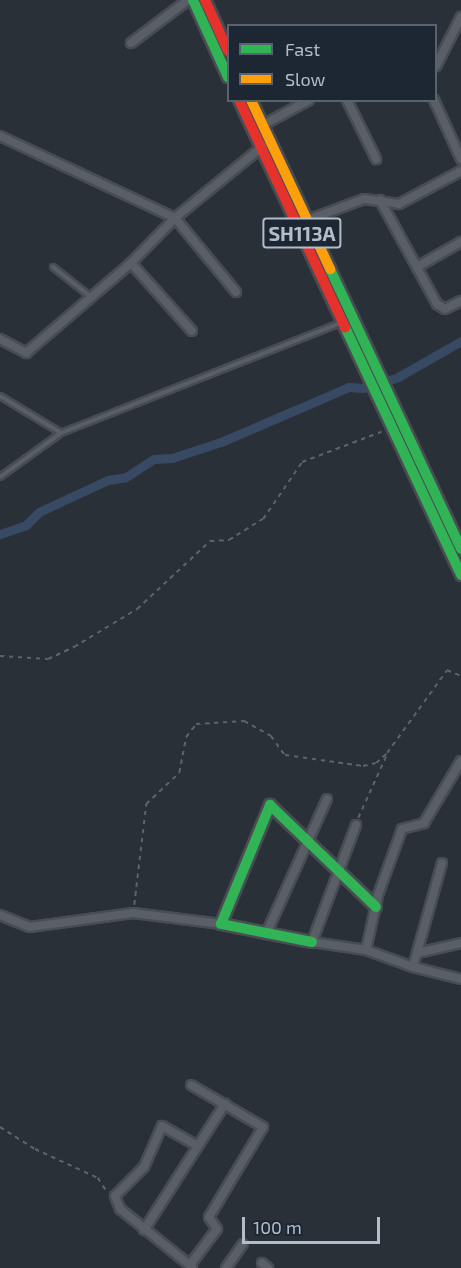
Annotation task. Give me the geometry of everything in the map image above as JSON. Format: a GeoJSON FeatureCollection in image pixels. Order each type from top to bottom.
{"type":"FeatureCollection","features":[{"type":"Feature","properties":{"kind":"main road"},"geometry":{"type":"LineString","coordinates":[[193,0],[227,75]]}},
{"type":"Feature","properties":{"kind":"main road"},"geometry":{"type":"LineString","coordinates":[[205,0],[227,49]]}},
{"type":"Feature","properties":{"kind":"main road","name":"SH113A"},"geometry":{"type":"LineString","coordinates":[[240,102],[266,144],[303,222],[355,317],[371,364],[391,410],[461,549]]}},
{"type":"Feature","properties":{"kind":"main road","name":"SH113A"},"geometry":{"type":"LineString","coordinates":[[252,102],[263,125],[266,144]]}},
{"type":"Feature","properties":{"kind":"main road","name":"SH113A"},"geometry":{"type":"LineString","coordinates":[[303,222],[342,322],[371,364]]}},
{"type":"Feature","properties":{"kind":"main road","name":"SH113A"},"geometry":{"type":"LineString","coordinates":[[391,410],[394,428],[461,575]]}},
{"type":"Feature","properties":{"kind":"main road"},"geometry":{"type":"LineString","coordinates":[[312,942],[221,924],[270,805],[375,906]]}},
{"type":"Feature","properties":{"kind":"street"},"geometry":{"type":"LineString","coordinates":[[131,43],[188,0]]}},
{"type":"Feature","properties":{"kind":"street"},"geometry":{"type":"LineString","coordinates":[[437,62],[461,16]]}},
{"type":"Feature","properties":{"kind":"street"},"geometry":{"type":"LineString","coordinates":[[263,125],[305,102]]}},
{"type":"Feature","properties":{"kind":"street"},"geometry":{"type":"LineString","coordinates":[[348,102],[376,159]]}},
{"type":"Feature","properties":{"kind":"street"},"geometry":{"type":"LineString","coordinates":[[435,102],[461,159]]}},
{"type":"Feature","properties":{"kind":"street"},"geometry":{"type":"LineString","coordinates":[[0,136],[175,218],[236,292]]}},
{"type":"Feature","properties":{"kind":"street"},"geometry":{"type":"LineString","coordinates":[[0,339],[26,353],[131,263],[175,218],[266,144]]}},
{"type":"Feature","properties":{"kind":"street"},"geometry":{"type":"LineString","coordinates":[[303,222],[364,199],[399,204],[461,171]]}},
{"type":"Feature","properties":{"kind":"street"},"geometry":{"type":"LineString","coordinates":[[380,200],[440,308],[449,308],[461,301]]}},
{"type":"Feature","properties":{"kind":"street"},"geometry":{"type":"LineString","coordinates":[[417,267],[461,242]]}},
{"type":"Feature","properties":{"kind":"street"},"geometry":{"type":"LineString","coordinates":[[131,263],[192,331]]}},
{"type":"Feature","properties":{"kind":"street"},"geometry":{"type":"LineString","coordinates":[[366,950],[375,906],[402,829],[424,823],[461,761]]}},
{"type":"Feature","properties":{"kind":"street"},"geometry":{"type":"LineString","coordinates":[[266,934],[327,800]]}},
{"type":"Feature","properties":{"kind":"street"},"geometry":{"type":"LineString","coordinates":[[356,825],[312,942],[366,950],[412,967],[461,979]]}},
{"type":"Feature","properties":{"kind":"street"},"geometry":{"type":"LineString","coordinates":[[412,967],[442,863]]}},
{"type":"Feature","properties":{"kind":"street"},"geometry":{"type":"LineString","coordinates":[[0,915],[30,927],[133,913],[221,924]]}},
{"type":"Feature","properties":{"kind":"street"},"geometry":{"type":"LineString","coordinates":[[417,953],[461,943]]}},
{"type":"Feature","properties":{"kind":"street"},"geometry":{"type":"LineString","coordinates":[[191,1085],[263,1127],[209,1217],[217,1229],[192,1267],[120,1209],[115,1196],[118,1190],[144,1167],[162,1126],[198,1146]]}},
{"type":"Feature","properties":{"kind":"street"},"geometry":{"type":"LineString","coordinates":[[144,1230],[225,1104]]}},
{"type":"Feature","properties":{"kind":"street"},"geometry":{"type":"LineString","coordinates":[[226,1268],[243,1244]]}},
{"type":"Feature","properties":{"kind":"lane"},"geometry":{"type":"LineString","coordinates":[[53,267],[91,297]]}},
{"type":"Feature","properties":{"kind":"lane"},"geometry":{"type":"LineString","coordinates":[[0,477],[61,433],[355,317]]}},
{"type":"Feature","properties":{"kind":"lane"},"geometry":{"type":"LineString","coordinates":[[0,396],[61,433]]}},
{"type":"Feature","properties":{"kind":"path"},"geometry":{"type":"LineString","coordinates":[[0,656],[48,659],[74,647],[138,609],[210,541],[229,540],[263,519],[302,462],[394,428]]}},
{"type":"Feature","properties":{"kind":"path"},"geometry":{"type":"LineString","coordinates":[[133,913],[146,804],[178,773],[186,737],[196,724],[244,721],[271,736],[285,755],[363,766],[376,763],[387,753],[447,670],[461,676]]}},
{"type":"Feature","properties":{"kind":"path"},"geometry":{"type":"LineString","coordinates":[[356,825],[387,753]]}},
{"type":"Feature","properties":{"kind":"path"},"geometry":{"type":"LineString","coordinates":[[0,1127],[34,1149],[98,1178],[111,1197]]}},
{"type":"Feature","properties":{"kind":"waterway"},"geometry":{"type":"LineString","coordinates":[[0,534],[26,525],[39,512],[108,480],[126,477],[154,459],[172,458],[221,442],[349,387],[363,388],[398,377],[461,341]]}},
{"type":"Feature","properties":{"kind":"traffic: fast"},"geometry":{"type":"LineString","coordinates":[[193,0],[227,75]]}},
{"type":"Feature","properties":{"kind":"traffic: fast"},"geometry":{"type":"LineString","coordinates":[[330,269],[461,549]]}},
{"type":"Feature","properties":{"kind":"traffic: fast"},"geometry":{"type":"LineString","coordinates":[[345,327],[461,575]]}},
{"type":"Feature","properties":{"kind":"traffic: fast"},"geometry":{"type":"LineString","coordinates":[[312,942],[221,924],[270,805],[376,907]]}},
{"type":"Feature","properties":{"kind":"traffic: slow"},"geometry":{"type":"LineString","coordinates":[[252,102],[330,269]]}},
{"type":"Feature","properties":{"kind":"traffic: jam"},"geometry":{"type":"LineString","coordinates":[[205,0],[227,49]]}},
{"type":"Feature","properties":{"kind":"traffic: jam"},"geometry":{"type":"LineString","coordinates":[[240,102],[345,327]]}}]}
